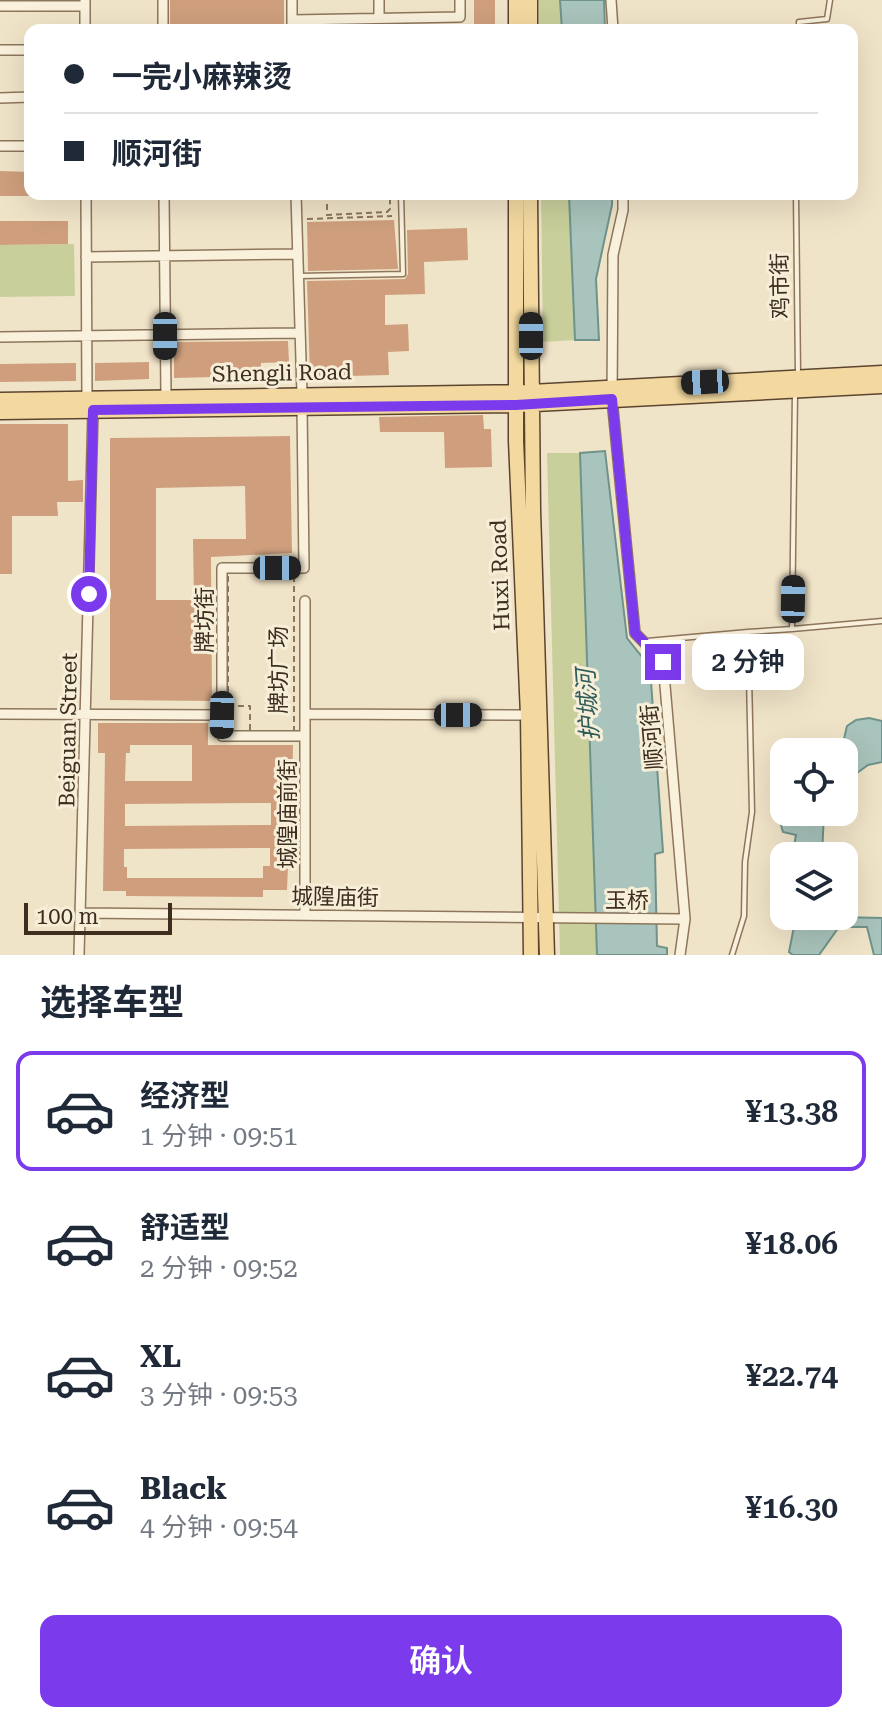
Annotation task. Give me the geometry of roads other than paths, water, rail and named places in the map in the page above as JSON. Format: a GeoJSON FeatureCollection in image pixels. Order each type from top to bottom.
{"type":"FeatureCollection","features":[{"type":"Feature","properties":{"kind":"main road"},"geometry":{"type":"LineString","coordinates":[[516,0],[516,24]]}},
{"type":"Feature","properties":{"kind":"main road"},"geometry":{"type":"LineString","coordinates":[[530,0],[530,24]]}},
{"type":"Feature","properties":{"kind":"main road","name":"Huxi Road"},"geometry":{"type":"LineString","coordinates":[[516,200],[547,955]]}},
{"type":"Feature","properties":{"kind":"main road","name":"Huxi Road"},"geometry":{"type":"LineString","coordinates":[[530,200],[524,399],[531,955]]}},
{"type":"Feature","properties":{"kind":"main road"},"geometry":{"type":"LineString","coordinates":[[797,384],[882,373]]}},
{"type":"Feature","properties":{"kind":"main road"},"geometry":{"type":"LineString","coordinates":[[797,384],[882,386]]}},
{"type":"Feature","properties":{"kind":"main road","name":"Shengli Road"},"geometry":{"type":"LineString","coordinates":[[0,400],[90,404],[524,399],[797,384]]}},
{"type":"Feature","properties":{"kind":"main road","name":"Shengli Road"},"geometry":{"type":"LineString","coordinates":[[0,412],[166,397],[302,400]]}},
{"type":"Feature","properties":{"kind":"street"},"geometry":{"type":"LineString","coordinates":[[163,0],[163,24]]}},
{"type":"Feature","properties":{"kind":"street"},"geometry":{"type":"LineString","coordinates":[[292,0],[292,24]]}},
{"type":"Feature","properties":{"kind":"street"},"geometry":{"type":"LineString","coordinates":[[379,0],[379,18]]}},
{"type":"Feature","properties":{"kind":"street"},"geometry":{"type":"LineString","coordinates":[[304,24],[379,18],[460,17],[460,0]]}},
{"type":"Feature","properties":{"kind":"street"},"geometry":{"type":"LineString","coordinates":[[611,0],[613,24]]}},
{"type":"Feature","properties":{"kind":"street"},"geometry":{"type":"LineString","coordinates":[[0,6],[85,3],[85,24]]}},
{"type":"Feature","properties":{"kind":"street"},"geometry":{"type":"LineString","coordinates":[[0,50],[24,50]]}},
{"type":"Feature","properties":{"kind":"street"},"geometry":{"type":"LineString","coordinates":[[0,98],[24,97]]}},
{"type":"Feature","properties":{"kind":"street"},"geometry":{"type":"LineString","coordinates":[[0,146],[24,146]]}},
{"type":"Feature","properties":{"kind":"street","name":"Beiguan Street"},"geometry":{"type":"LineString","coordinates":[[79,955],[90,404],[86,337],[86,200]]}},
{"type":"Feature","properties":{"kind":"street"},"geometry":{"type":"LineString","coordinates":[[164,200],[166,397]]}},
{"type":"Feature","properties":{"kind":"street"},"geometry":{"type":"LineString","coordinates":[[296,200],[302,400]]}},
{"type":"Feature","properties":{"kind":"street","name":"顺河街"},"geometry":{"type":"LineString","coordinates":[[623,200],[613,255],[612,393],[635,633],[663,662],[685,919],[680,955]]}},
{"type":"Feature","properties":{"kind":"street"},"geometry":{"type":"LineString","coordinates":[[86,257],[298,254]]}},
{"type":"Feature","properties":{"kind":"street"},"geometry":{"type":"LineString","coordinates":[[0,337],[300,333]]}},
{"type":"Feature","properties":{"kind":"street","name":"牌坊街"},"geometry":{"type":"LineString","coordinates":[[222,715],[222,568],[304,568],[302,400]]}},
{"type":"Feature","properties":{"kind":"street","name":"城隍庙前街"},"geometry":{"type":"LineString","coordinates":[[305,601],[305,914]]}},
{"type":"Feature","properties":{"kind":"street"},"geometry":{"type":"LineString","coordinates":[[0,714],[222,715],[222,736],[305,736]]}},
{"type":"Feature","properties":{"kind":"street"},"geometry":{"type":"LineString","coordinates":[[305,714],[528,715]]}},
{"type":"Feature","properties":{"kind":"street","name":"城隍庙街"},"geometry":{"type":"LineString","coordinates":[[81,913],[588,918]]}},
{"type":"Feature","properties":{"kind":"street","name":"玉桥"},"geometry":{"type":"LineString","coordinates":[[588,918],[685,919]]}},
{"type":"Feature","properties":{"kind":"lane"},"geometry":{"type":"LineString","coordinates":[[799,24],[827,19],[830,0]]}},
{"type":"Feature","properties":{"kind":"lane"},"geometry":{"type":"LineString","coordinates":[[299,276],[403,274],[401,200]]}},
{"type":"Feature","properties":{"kind":"lane","name":"鸡市街"},"geometry":{"type":"LineString","coordinates":[[792,629],[797,384],[796,200]]}},
{"type":"Feature","properties":{"kind":"lane"},"geometry":{"type":"LineString","coordinates":[[643,641],[882,621]]}},
{"type":"Feature","properties":{"kind":"lane"},"geometry":{"type":"LineString","coordinates":[[732,955],[744,916],[745,862],[752,812],[748,632]]}},
{"type":"Feature","properties":{"kind":"water"},"geometry":{"type":"Polygon","coordinates":[[[560,0],[604,0],[605,24],[562,24],[560,0]]]}},
{"type":"Feature","properties":{"kind":"water"},"geometry":{"type":"Polygon","coordinates":[[[569,200],[612,200],[596,279],[599,340],[575,340],[569,200]]]}},
{"type":"Feature","properties":{"kind":"water"},"geometry":{"type":"Polygon","coordinates":[[[605,451],[627,638],[650,667],[663,852],[655,854],[657,946],[667,948],[667,955],[597,955],[580,453],[605,451]]]}},
{"type":"Feature","properties":{"kind":"water"},"geometry":{"type":"Polygon","coordinates":[[[869,718],[882,721],[882,762],[868,765],[858,772],[858,738],[844,738],[847,726],[856,720],[869,718]]]}},
{"type":"Feature","properties":{"kind":"water"},"geometry":{"type":"Polygon","coordinates":[[[781,826],[823,826],[823,842],[795,842],[796,835],[783,832],[781,826]]]}},
{"type":"Feature","properties":{"kind":"water"},"geometry":{"type":"Polygon","coordinates":[[[858,917],[882,918],[882,955],[874,955],[867,927],[858,927],[858,917]]]}},
{"type":"Feature","properties":{"kind":"water"},"geometry":{"type":"Polygon","coordinates":[[[793,930],[837,930],[819,955],[793,955],[789,952],[793,930]]]}},
{"type":"Feature","properties":{"kind":"water label","name":"护城河"},"geometry":{"type":"Point","coordinates":[588,705]}}]}
